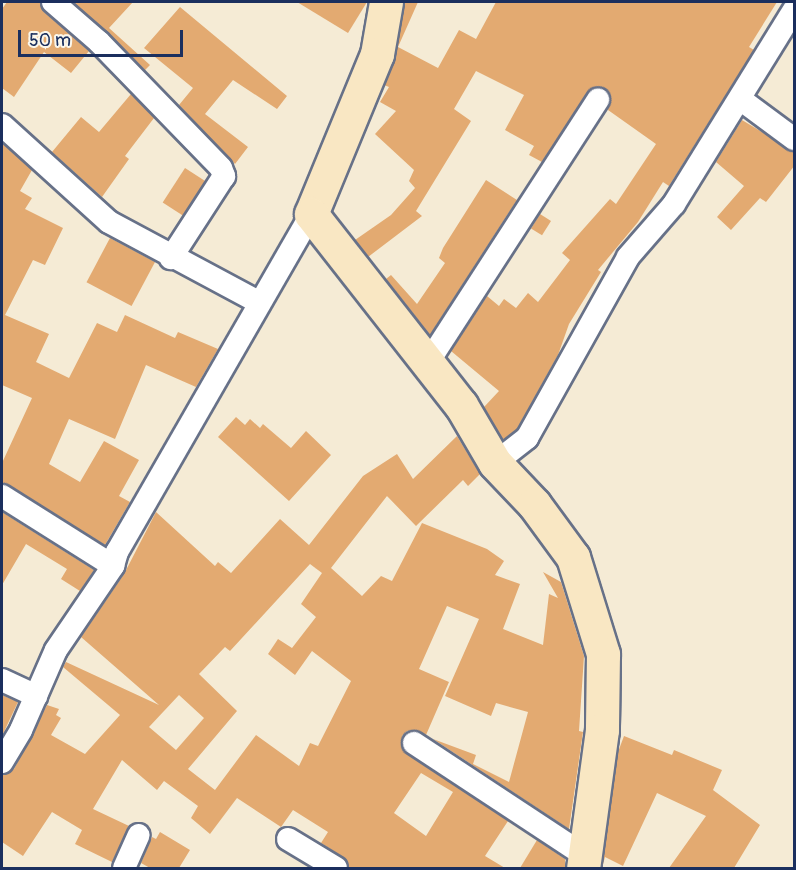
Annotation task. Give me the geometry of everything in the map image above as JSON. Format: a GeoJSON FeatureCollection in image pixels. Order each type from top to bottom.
{"type":"FeatureCollection","features":[{"type":"Feature","properties":{"kind":"street"},"geometry":{"type":"LineString","coordinates":[[53,2],[99,42],[221,168],[224,176],[171,258]]}},
{"type":"Feature","properties":{"kind":"street"},"geometry":{"type":"LineString","coordinates":[[2,762],[37,696],[56,650],[113,566],[117,552],[311,214],[377,54],[386,2]]}},
{"type":"Feature","properties":{"kind":"street"},"geometry":{"type":"LineString","coordinates":[[495,463],[527,438],[628,257],[674,204],[795,10]]}},
{"type":"Feature","properties":{"kind":"street"},"geometry":{"type":"LineString","coordinates":[[740,99],[795,140]]}},
{"type":"Feature","properties":{"kind":"street"},"geometry":{"type":"LineString","coordinates":[[428,364],[598,100]]}},
{"type":"Feature","properties":{"kind":"street"},"geometry":{"type":"LineString","coordinates":[[2,124],[109,222],[171,258],[260,303]]}},
{"type":"Feature","properties":{"kind":"street"},"geometry":{"type":"LineString","coordinates":[[311,214],[461,405],[495,463],[534,504],[573,557],[603,654],[602,730],[585,862],[414,743]]}},
{"type":"Feature","properties":{"kind":"street"},"geometry":{"type":"LineString","coordinates":[[2,496],[113,566]]}},
{"type":"Feature","properties":{"kind":"street"},"geometry":{"type":"LineString","coordinates":[[2,680],[37,696]]}},
{"type":"Feature","properties":{"kind":"street"},"geometry":{"type":"LineString","coordinates":[[123,868],[139,835]]}},
{"type":"Feature","properties":{"kind":"street"},"geometry":{"type":"LineString","coordinates":[[288,839],[336,868]]}},
{"type":"Feature","properties":{"kind":"building"},"geometry":{"type":"Polygon","coordinates":[[[7,2],[40,2],[44,12],[89,51],[71,73],[44,52],[14,97],[2,88],[2,9],[7,2]]]}},
{"type":"Feature","properties":{"kind":"building"},"geometry":{"type":"Polygon","coordinates":[[[73,2],[133,2],[109,28],[150,65],[145,70],[73,2]]]}},
{"type":"Feature","properties":{"kind":"building"},"geometry":{"type":"Polygon","coordinates":[[[297,2],[367,2],[348,33],[297,2]]]}},
{"type":"Feature","properties":{"kind":"building"},"geometry":{"type":"Polygon","coordinates":[[[404,2],[418,2],[398,47],[438,68],[459,30],[476,39],[496,2],[777,2],[749,47],[754,50],[669,186],[663,182],[638,222],[598,270],[601,272],[569,324],[558,355],[517,429],[503,440],[484,407],[499,391],[451,351],[487,296],[499,306],[504,299],[516,308],[528,293],[538,302],[570,260],[562,253],[610,199],[616,204],[656,144],[608,110],[610,94],[598,87],[587,93],[542,162],[529,155],[534,146],[505,130],[524,95],[476,71],[454,109],[471,121],[416,211],[422,216],[368,257],[355,240],[391,215],[415,188],[409,181],[414,170],[375,134],[396,111],[380,102],[389,87],[384,85],[395,57],[404,2]]]}},
{"type":"Feature","properties":{"kind":"building"},"geometry":{"type":"Polygon","coordinates":[[[180,7],[287,96],[277,109],[233,80],[205,114],[248,147],[235,164],[179,105],[193,88],[144,48],[180,7]]]}},
{"type":"Feature","properties":{"kind":"building"},"geometry":{"type":"Polygon","coordinates":[[[131,94],[154,118],[125,156],[129,159],[102,197],[52,152],[81,117],[99,132],[131,94]]]}},
{"type":"Feature","properties":{"kind":"building"},"geometry":{"type":"Polygon","coordinates":[[[742,120],[795,152],[795,165],[766,202],[760,198],[731,230],[717,217],[744,186],[716,162],[742,120]]]}},
{"type":"Feature","properties":{"kind":"building"},"geometry":{"type":"Polygon","coordinates":[[[2,143],[32,170],[20,191],[32,198],[25,209],[63,228],[45,265],[33,260],[5,315],[49,334],[36,362],[69,378],[97,323],[117,332],[125,315],[175,338],[178,332],[218,349],[196,387],[146,365],[115,439],[69,419],[49,464],[80,482],[104,441],[139,460],[119,496],[130,502],[105,545],[2,483],[2,463],[32,398],[2,385],[2,143]]]}},
{"type":"Feature","properties":{"kind":"building"},"geometry":{"type":"Polygon","coordinates":[[[185,168],[205,181],[183,215],[163,202],[185,168]]]}},
{"type":"Feature","properties":{"kind":"building"},"geometry":{"type":"Polygon","coordinates":[[[486,180],[517,200],[430,335],[386,279],[391,275],[417,304],[445,263],[439,258],[443,248],[486,180]]]}},
{"type":"Feature","properties":{"kind":"building"},"geometry":{"type":"Polygon","coordinates":[[[540,214],[551,221],[542,235],[531,228],[540,214]]]}},
{"type":"Feature","properties":{"kind":"building"},"geometry":{"type":"Polygon","coordinates":[[[110,238],[155,262],[132,306],[87,282],[110,238]]]}},
{"type":"Feature","properties":{"kind":"building"},"geometry":{"type":"Polygon","coordinates":[[[236,417],[245,425],[250,419],[260,428],[263,424],[291,448],[306,431],[331,455],[289,501],[218,437],[236,417]]]}},
{"type":"Feature","properties":{"kind":"building"},"geometry":{"type":"Polygon","coordinates":[[[457,436],[480,474],[468,486],[463,480],[416,526],[387,496],[331,568],[362,596],[381,576],[392,581],[422,523],[487,549],[504,561],[495,575],[520,584],[503,629],[543,645],[549,594],[558,598],[543,572],[561,582],[584,656],[579,731],[583,732],[569,829],[433,739],[476,755],[473,764],[509,782],[528,712],[496,703],[491,716],[445,696],[479,619],[447,606],[419,669],[449,682],[426,735],[415,730],[407,731],[402,736],[402,748],[508,821],[485,856],[505,868],[349,868],[343,857],[321,843],[328,832],[293,810],[281,827],[237,798],[210,834],[191,818],[198,806],[164,781],[157,790],[122,760],[93,809],[129,826],[112,862],[75,844],[82,830],[52,812],[23,856],[2,842],[2,775],[14,769],[47,705],[59,709],[56,715],[61,718],[51,735],[85,754],[120,715],[63,667],[66,662],[159,705],[81,637],[124,574],[156,512],[215,566],[218,562],[231,573],[280,519],[309,545],[363,476],[397,454],[413,479],[457,436]],[[310,564],[230,651],[225,647],[199,674],[237,711],[188,769],[215,790],[256,735],[299,766],[310,743],[318,746],[351,681],[312,651],[295,675],[268,654],[278,639],[292,648],[316,617],[301,604],[322,573],[310,564]],[[179,695],[149,727],[176,750],[204,718],[179,695]],[[421,773],[394,813],[426,836],[453,792],[421,773]]]}},
{"type":"Feature","properties":{"kind":"building"},"geometry":{"type":"Polygon","coordinates":[[[2,512],[94,570],[80,591],[61,579],[67,569],[26,544],[2,585],[2,512]]]}},
{"type":"Feature","properties":{"kind":"building"},"geometry":{"type":"Polygon","coordinates":[[[2,695],[18,702],[2,736],[2,695]]]}},
{"type":"Feature","properties":{"kind":"building"},"geometry":{"type":"Polygon","coordinates":[[[624,736],[672,755],[674,750],[722,770],[713,790],[760,825],[734,868],[669,868],[706,816],[657,793],[623,866],[605,857],[602,868],[618,752],[624,736]]]}},
{"type":"Feature","properties":{"kind":"building"},"geometry":{"type":"Polygon","coordinates":[[[160,832],[190,850],[179,868],[150,868],[141,863],[152,837],[156,839],[160,832]]]}},
{"type":"Feature","properties":{"kind":"building"},"geometry":{"type":"Polygon","coordinates":[[[537,840],[565,859],[565,868],[520,868],[537,840]]]}}]}
